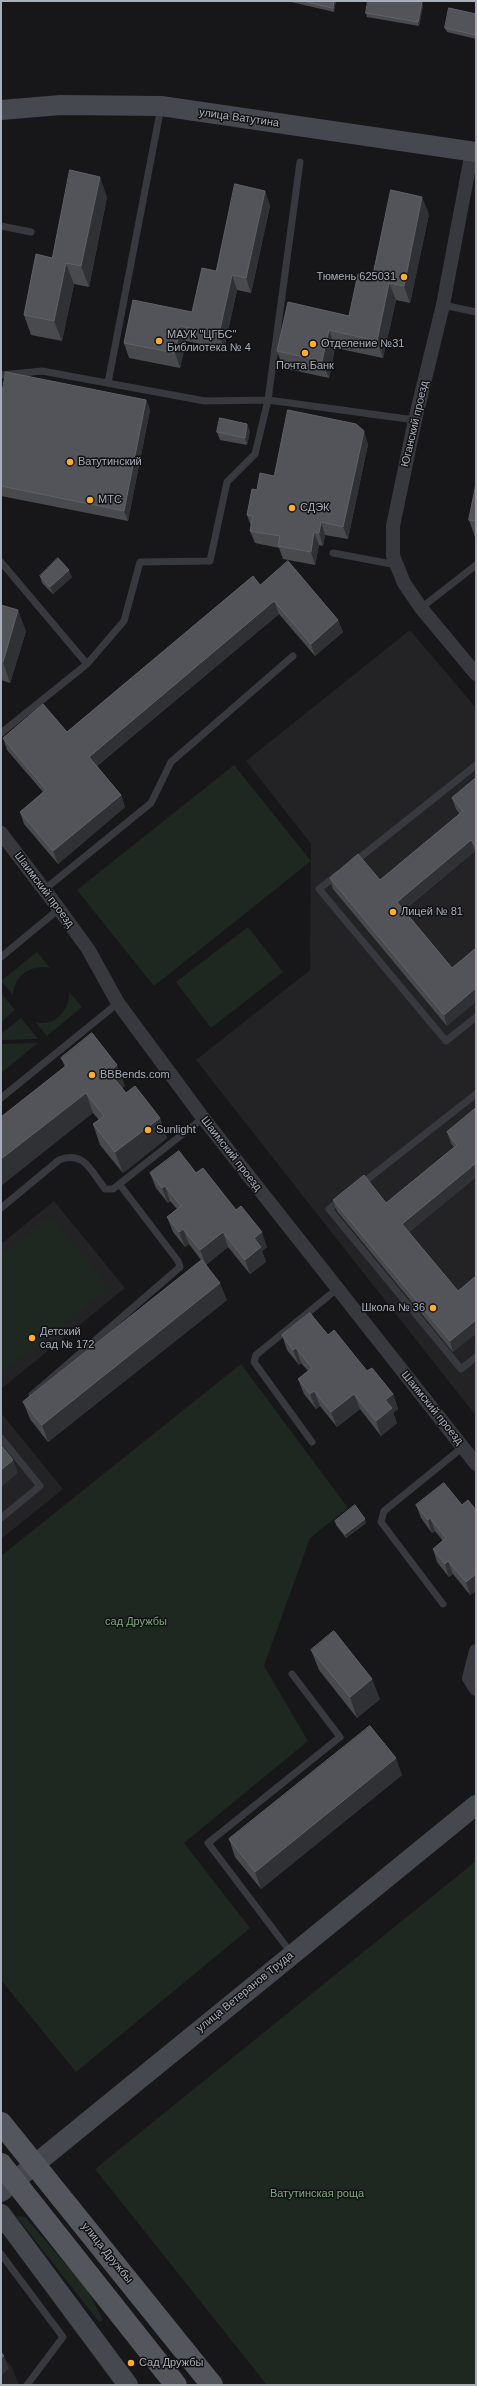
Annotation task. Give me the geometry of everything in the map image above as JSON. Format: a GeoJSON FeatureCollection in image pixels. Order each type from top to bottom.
{"type":"FeatureCollection","features":[{"type":"Feature","properties":{"kind":"main road","name":"улица Ватутина"},"geometry":{"type":"LineString","coordinates":[[1,110],[61,106],[161,106],[474,151]]}},
{"type":"Feature","properties":{"kind":"main road","name":"улица Ветеранов Труда"},"geometry":{"type":"LineString","coordinates":[[8,2186],[476,1804]]}},
{"type":"Feature","properties":{"kind":"main road","name":"улица Дружбы"},"geometry":{"type":"LineString","coordinates":[[1,2123],[35,2163],[212,2385]]}},
{"type":"Feature","properties":{"kind":"main road"},"geometry":{"type":"LineString","coordinates":[[1,2164],[8,2186],[176,2385]]}},
{"type":"Feature","properties":{"kind":"main road"},"geometry":{"type":"LineString","coordinates":[[1,2214],[128,2385]]}},
{"type":"Feature","properties":{"kind":"street","name":"Юганский проезд"},"geometry":{"type":"LineString","coordinates":[[474,151],[443,305],[415,420],[393,526],[393,556],[404,583],[422,608],[476,674]]}},
{"type":"Feature","properties":{"kind":"street","name":"Шаимский проезд"},"geometry":{"type":"LineString","coordinates":[[1,833],[60,909],[88,950],[118,1003],[203,1118],[476,1464]]}},
{"type":"Feature","properties":{"kind":"street"},"geometry":{"type":"LineString","coordinates":[[476,1651],[469,1678],[476,1689]]}},
{"type":"Feature","properties":{"kind":"lane"},"geometry":{"type":"LineString","coordinates":[[108,384],[161,106]]}},
{"type":"Feature","properties":{"kind":"lane"},"geometry":{"type":"LineString","coordinates":[[1,733],[87,664],[124,621],[140,562],[210,561],[226,482],[255,454],[268,400],[300,162]]}},
{"type":"Feature","properties":{"kind":"lane"},"geometry":{"type":"LineString","coordinates":[[1,226],[31,232]]}},
{"type":"Feature","properties":{"kind":"lane"},"geometry":{"type":"LineString","coordinates":[[443,305],[476,312]]}},
{"type":"Feature","properties":{"kind":"lane"},"geometry":{"type":"LineString","coordinates":[[1,375],[42,371],[205,401],[268,400],[415,420]]}},
{"type":"Feature","properties":{"kind":"lane"},"geometry":{"type":"LineString","coordinates":[[333,553],[397,565]]}},
{"type":"Feature","properties":{"kind":"lane"},"geometry":{"type":"LineString","coordinates":[[1,562],[87,664]]}},
{"type":"Feature","properties":{"kind":"lane"},"geometry":{"type":"LineString","coordinates":[[422,608],[476,565]]}},
{"type":"Feature","properties":{"kind":"lane"},"geometry":{"type":"LineString","coordinates":[[45,889],[151,803],[171,762],[292,656]]}},
{"type":"Feature","properties":{"kind":"lane"},"geometry":{"type":"LineString","coordinates":[[476,765],[319,889],[446,1041],[476,1017]]}},
{"type":"Feature","properties":{"kind":"lane"},"geometry":{"type":"LineString","coordinates":[[1,957],[60,909]]}},
{"type":"Feature","properties":{"kind":"lane"},"geometry":{"type":"LineString","coordinates":[[1,1098],[118,1003]]}},
{"type":"Feature","properties":{"kind":"lane"},"geometry":{"type":"LineString","coordinates":[[354,1190],[476,1094]]}},
{"type":"Feature","properties":{"kind":"lane"},"geometry":{"type":"LineString","coordinates":[[1,1208],[59,1160],[70,1155],[80,1158],[105,1189],[113,1190],[203,1118]]}},
{"type":"Feature","properties":{"kind":"lane"},"geometry":{"type":"LineString","coordinates":[[27,1400],[174,1274],[180,1267],[178,1261],[120,1185]]}},
{"type":"Feature","properties":{"kind":"lane"},"geometry":{"type":"LineString","coordinates":[[347,1194],[329,1209],[461,1369],[476,1357]]}},
{"type":"Feature","properties":{"kind":"lane"},"geometry":{"type":"LineString","coordinates":[[312,1442],[254,1362],[256,1355],[337,1289]]}},
{"type":"Feature","properties":{"kind":"lane"},"geometry":{"type":"LineString","coordinates":[[1,1438],[40,1486],[1,1518]]}},
{"type":"Feature","properties":{"kind":"lane"},"geometry":{"type":"LineString","coordinates":[[443,1604],[381,1522],[381,1517],[384,1511],[463,1447]]}},
{"type":"Feature","properties":{"kind":"lane"},"geometry":{"type":"LineString","coordinates":[[292,1674],[340,1737],[208,1843],[292,1954]]}},
{"type":"Feature","properties":{"kind":"lane"},"geometry":{"type":"LineString","coordinates":[[1,2254],[63,2337],[27,2385]]}},
{"type":"Feature","properties":{"kind":"shaded area","name":"Лицей № 81"},"geometry":{"type":"Polygon","coordinates":[[[410,630],[476,708],[476,1416],[196,1060],[310,970],[311,844],[246,761],[410,630]]]}},
{"type":"Feature","properties":{"kind":"shaded area","name":"Детский сад № 172"},"geometry":{"type":"Polygon","coordinates":[[[54,1201],[125,1288],[1,1389],[1,1244],[54,1201]]]}},
{"type":"Feature","properties":{"kind":"shaded area"},"geometry":{"type":"Polygon","coordinates":[[[1,1413],[63,1489],[1,1539],[1,1413]]]}},
{"type":"Feature","properties":{"kind":"shaded area"},"geometry":{"type":"Polygon","coordinates":[[[1,2354],[12,2367],[19,2385],[1,2385],[1,2354]]]}},
{"type":"Feature","properties":{"kind":"green space"},"geometry":{"type":"Polygon","coordinates":[[[234,765],[311,861],[154,986],[77,890],[234,765]]]}},
{"type":"Feature","properties":{"kind":"green space"},"geometry":{"type":"Polygon","coordinates":[[[248,927],[283,972],[211,1028],[176,982],[248,927]]]}},
{"type":"Feature","properties":{"kind":"green space"},"geometry":{"type":"Polygon","coordinates":[[[37,952],[50,968],[36,968],[25,972],[17,982],[13,995],[1,981],[37,952]]]}},
{"type":"Feature","properties":{"kind":"green space"},"geometry":{"type":"Polygon","coordinates":[[[69,992],[82,1007],[47,1036],[35,1022],[49,1022],[60,1016],[67,1005],[69,992]]]}},
{"type":"Feature","properties":{"kind":"green space"},"geometry":{"type":"Polygon","coordinates":[[[1,993],[15,1010],[1,1022],[1,993]]]}},
{"type":"Feature","properties":{"kind":"green space"},"geometry":{"type":"Polygon","coordinates":[[[21,1018],[38,1039],[1,1040],[1,1034],[21,1018]]]}},
{"type":"Feature","properties":{"kind":"green space"},"geometry":{"type":"Polygon","coordinates":[[[38,1043],[1,1073],[1,1044],[38,1043]]]}},
{"type":"Feature","properties":{"kind":"green space","name":"Детский сад № 172"},"geometry":{"type":"Polygon","coordinates":[[[51,1216],[109,1288],[1,1373],[1,1256],[51,1216]]]}},
{"type":"Feature","properties":{"kind":"green space","name":"сад Дружбы"},"geometry":{"type":"Polygon","coordinates":[[[241,1364],[348,1508],[310,1538],[264,1666],[308,1741],[184,1843],[250,1928],[76,2072],[1,1980],[1,1556],[241,1364]]]}},
{"type":"Feature","properties":{"kind":"green space","name":"Ватутинская роща"},"geometry":{"type":"Polygon","coordinates":[[[476,1861],[476,2385],[267,2385],[95,2169],[476,1861]]]}},
{"type":"Feature","properties":{"kind":"green space"},"geometry":{"type":"Polygon","coordinates":[[[16,2216],[25,2217],[87,2289],[103,2320],[99,2322],[16,2216]]]}},
{"type":"Feature","properties":{"kind":"building"},"geometry":{"type":"Polygon","coordinates":[[[303,1],[334,1],[333,8],[303,1]]]}},
{"type":"Feature","properties":{"kind":"building"},"geometry":{"type":"Polygon","coordinates":[[[368,1],[422,2],[418,22],[366,13],[368,1]]]}},
{"type":"Feature","properties":{"kind":"building"},"geometry":{"type":"Polygon","coordinates":[[[449,8],[476,14],[476,35],[445,28],[449,8]]]}},
{"type":"Feature","properties":{"kind":"building"},"geometry":{"type":"Polygon","coordinates":[[[70,170],[100,177],[81,266],[66,263],[54,321],[24,315],[36,254],[52,258],[70,170]]]}},
{"type":"Feature","properties":{"kind":"building"},"geometry":{"type":"Polygon","coordinates":[[[235,184],[265,191],[246,278],[232,275],[219,334],[180,326],[175,353],[124,343],[133,300],[192,312],[202,268],[216,271],[235,184]]]}},
{"type":"Feature","properties":{"kind":"building"},"geometry":{"type":"Polygon","coordinates":[[[391,190],[422,197],[404,286],[389,283],[377,341],[329,330],[322,361],[277,351],[288,302],[349,316],[358,274],[372,278],[391,190]]]}},
{"type":"Feature","properties":{"kind":"building","name":"Ватутинский"},"geometry":{"type":"Polygon","coordinates":[[[6,372],[146,400],[124,511],[1,486],[1,398],[6,372]]]}},
{"type":"Feature","properties":{"kind":"building"},"geometry":{"type":"Polygon","coordinates":[[[288,410],[356,424],[364,431],[343,527],[321,522],[319,533],[314,532],[311,552],[278,546],[280,536],[250,531],[253,516],[247,515],[252,489],[257,490],[260,473],[274,476],[288,410]]]}},
{"type":"Feature","properties":{"kind":"building"},"geometry":{"type":"Polygon","coordinates":[[[220,418],[247,424],[245,438],[217,432],[220,418]]]}},
{"type":"Feature","properties":{"kind":"building"},"geometry":{"type":"Polygon","coordinates":[[[476,484],[476,521],[469,520],[476,484]]]}},
{"type":"Feature","properties":{"kind":"building"},"geometry":{"type":"Polygon","coordinates":[[[58,558],[69,570],[50,587],[40,576],[58,558]]]}},
{"type":"Feature","properties":{"kind":"building"},"geometry":{"type":"Polygon","coordinates":[[[288,561],[338,620],[311,644],[274,601],[89,757],[121,795],[53,851],[20,812],[46,790],[3,738],[43,704],[67,732],[253,576],[260,585],[288,561]]]}},
{"type":"Feature","properties":{"kind":"building"},"geometry":{"type":"Polygon","coordinates":[[[1,605],[18,610],[3,662],[1,662],[1,605]]]}},
{"type":"Feature","properties":{"kind":"building"},"geometry":{"type":"Polygon","coordinates":[[[476,778],[476,846],[471,840],[397,902],[452,968],[476,948],[476,988],[444,1015],[330,878],[358,854],[380,880],[463,811],[452,798],[476,778]]]}},
{"type":"Feature","properties":{"kind":"building"},"geometry":{"type":"Polygon","coordinates":[[[92,1033],[117,1065],[109,1072],[126,1093],[135,1086],[160,1118],[115,1152],[93,1124],[104,1116],[86,1093],[1,1159],[1,1117],[67,1065],[61,1058],[92,1033]]]}},
{"type":"Feature","properties":{"kind":"building"},"geometry":{"type":"Polygon","coordinates":[[[476,1108],[476,1163],[402,1224],[458,1291],[476,1276],[476,1320],[450,1341],[333,1200],[364,1175],[386,1203],[457,1145],[447,1132],[476,1108]]]}},
{"type":"Feature","properties":{"kind":"building"},"geometry":{"type":"Polygon","coordinates":[[[179,1151],[196,1173],[203,1168],[236,1210],[241,1206],[262,1232],[254,1238],[261,1247],[245,1260],[223,1232],[200,1250],[183,1229],[179,1232],[167,1217],[181,1206],[165,1186],[162,1188],[150,1173],[179,1151]]]}},
{"type":"Feature","properties":{"kind":"building"},"geometry":{"type":"Polygon","coordinates":[[[202,1260],[220,1283],[42,1425],[23,1402],[202,1260]]]}},
{"type":"Feature","properties":{"kind":"building"},"geometry":{"type":"Polygon","coordinates":[[[310,1313],[328,1335],[334,1330],[367,1371],[372,1368],[393,1394],[385,1400],[392,1408],[376,1421],[354,1394],[331,1412],[314,1391],[310,1394],[298,1379],[312,1368],[296,1348],[293,1350],[282,1335],[310,1313]]]}},
{"type":"Feature","properties":{"kind":"building"},"geometry":{"type":"Polygon","coordinates":[[[1,1445],[13,1460],[1,1470],[1,1445]]]}},
{"type":"Feature","properties":{"kind":"building"},"geometry":{"type":"Polygon","coordinates":[[[444,1483],[462,1505],[468,1500],[476,1510],[476,1574],[466,1582],[448,1561],[445,1564],[433,1549],[446,1538],[430,1518],[428,1520],[416,1505],[444,1483]]]}},
{"type":"Feature","properties":{"kind":"building"},"geometry":{"type":"Polygon","coordinates":[[[355,1505],[365,1519],[345,1534],[335,1521],[355,1505]]]}},
{"type":"Feature","properties":{"kind":"building"},"geometry":{"type":"Polygon","coordinates":[[[334,1631],[372,1679],[350,1697],[311,1650],[334,1631]]]}},
{"type":"Feature","properties":{"kind":"building"},"geometry":{"type":"Polygon","coordinates":[[[370,1726],[396,1758],[255,1872],[229,1839],[370,1726]]]}},
{"type":"Feature","properties":{"kind":"place","name":"Тюмень 625031"},"geometry":{"type":"Point","coordinates":[404,277]}},
{"type":"Feature","properties":{"kind":"place","name":"МАУК \"ЦГБС\" Библиотека № 4"},"geometry":{"type":"Point","coordinates":[159,341]}},
{"type":"Feature","properties":{"kind":"place","name":"Отделение №31"},"geometry":{"type":"Point","coordinates":[313,344]}},
{"type":"Feature","properties":{"kind":"place","name":"Почта Банк"},"geometry":{"type":"Point","coordinates":[305,353]}},
{"type":"Feature","properties":{"kind":"place","name":"Ватутинский"},"geometry":{"type":"Point","coordinates":[70,462]}},
{"type":"Feature","properties":{"kind":"place","name":"МТС"},"geometry":{"type":"Point","coordinates":[90,500]}},
{"type":"Feature","properties":{"kind":"place","name":"СДЭК"},"geometry":{"type":"Point","coordinates":[292,508]}},
{"type":"Feature","properties":{"kind":"place","name":"Лицей № 81"},"geometry":{"type":"Point","coordinates":[393,912]}},
{"type":"Feature","properties":{"kind":"place","name":"BBBends.com"},"geometry":{"type":"Point","coordinates":[92,1075]}},
{"type":"Feature","properties":{"kind":"place","name":"Sunlight"},"geometry":{"type":"Point","coordinates":[148,1130]}},
{"type":"Feature","properties":{"kind":"place","name":"Школа № 36"},"geometry":{"type":"Point","coordinates":[433,1308]}},
{"type":"Feature","properties":{"kind":"place","name":"Детский сад № 172"},"geometry":{"type":"Point","coordinates":[32,1338]}},
{"type":"Feature","properties":{"kind":"place","name":"Сад Дружбы"},"geometry":{"type":"Point","coordinates":[131,2363]}}]}
